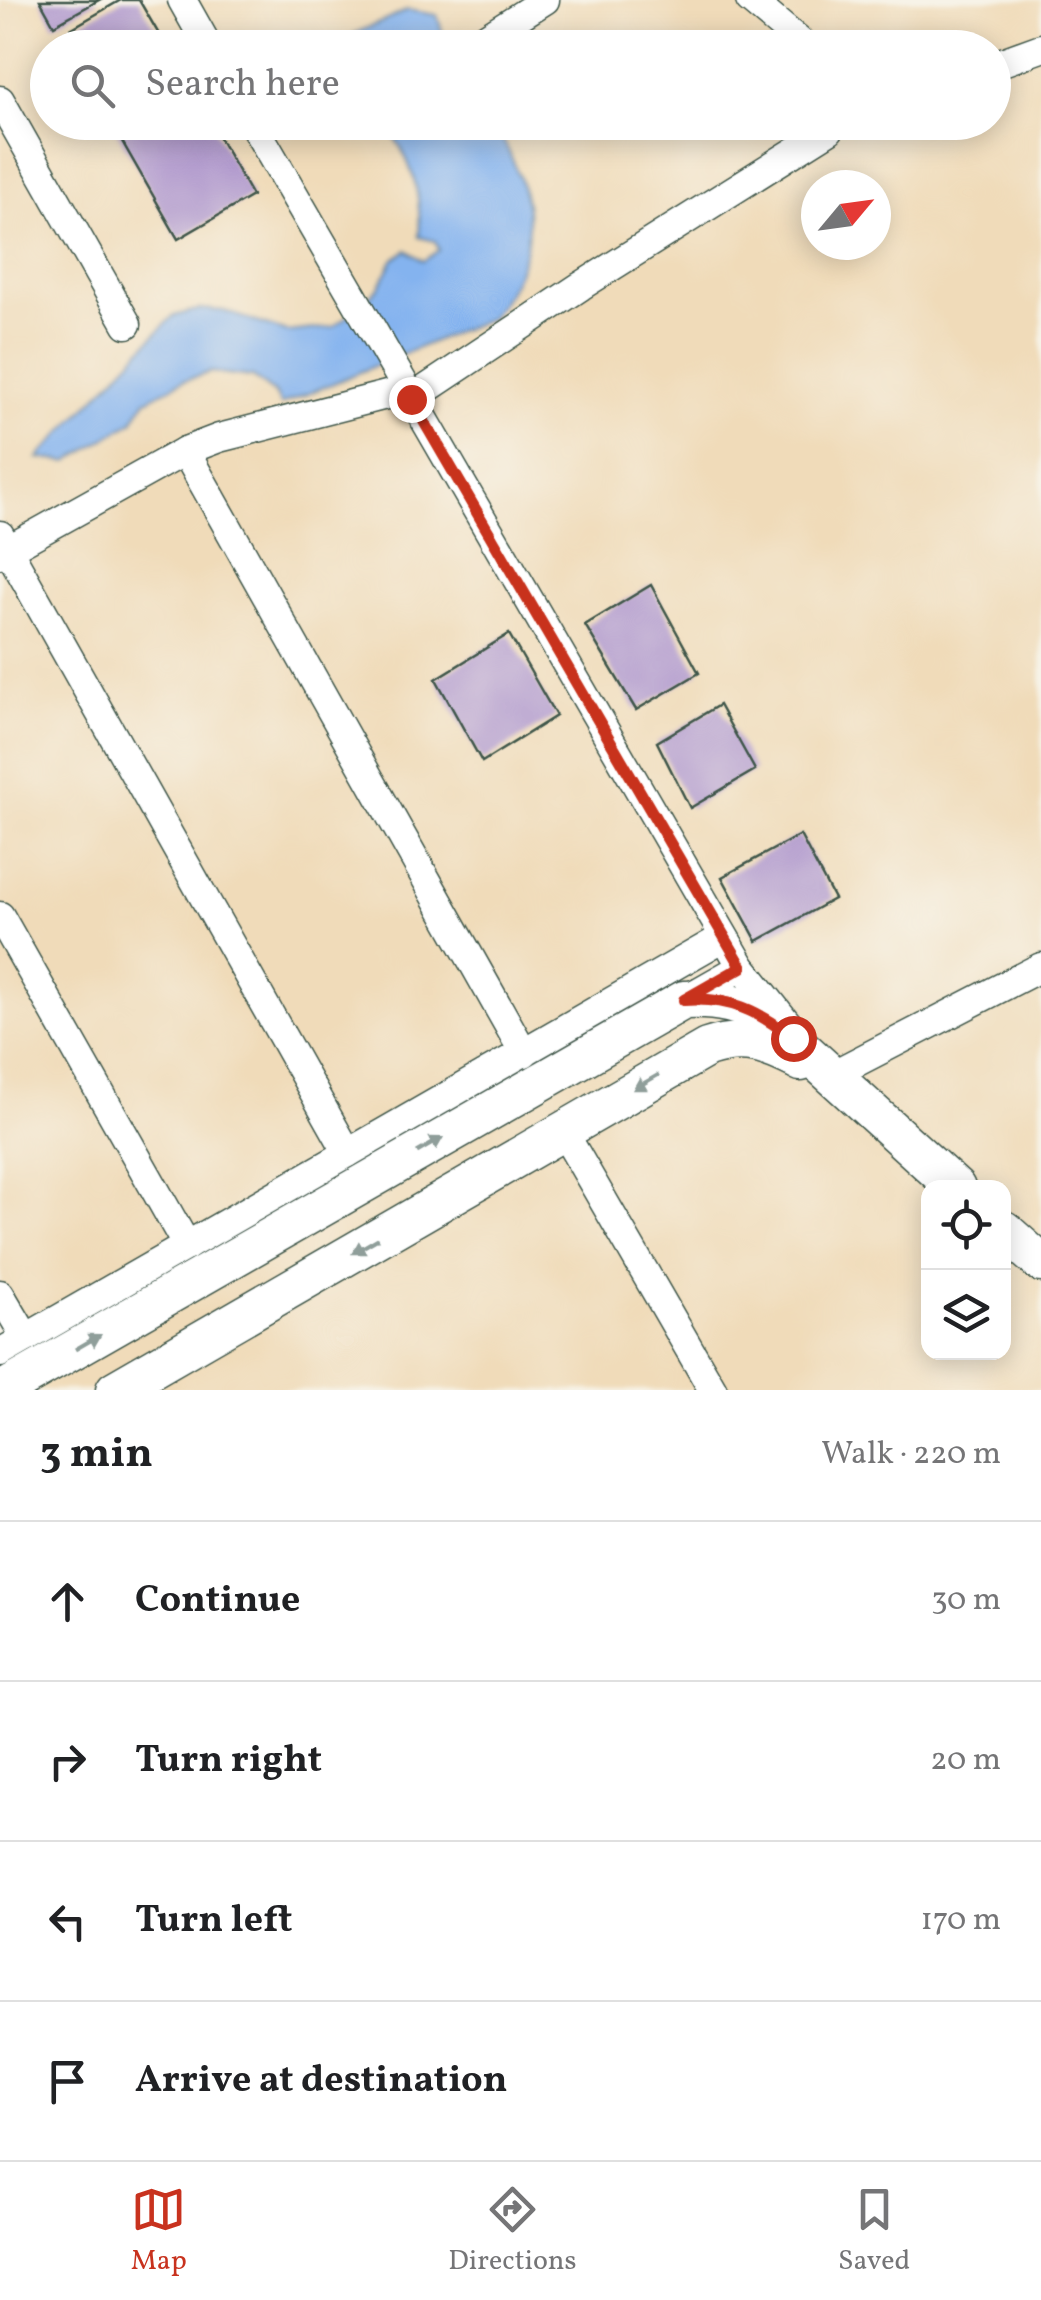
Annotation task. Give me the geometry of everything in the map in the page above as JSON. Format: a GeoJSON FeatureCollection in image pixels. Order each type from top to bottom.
{"type":"FeatureCollection","features":[{"type":"Feature","properties":{"kind":"street"},"geometry":{"type":"LineString","coordinates":[[182,0],[199,30]]}},
{"type":"Feature","properties":{"kind":"street"},"geometry":{"type":"LineString","coordinates":[[498,30],[545,0]]}},
{"type":"Feature","properties":{"kind":"street"},"geometry":{"type":"LineString","coordinates":[[750,0],[786,30]]}},
{"type":"Feature","properties":{"kind":"street"},"geometry":{"type":"LineString","coordinates":[[1011,59],[1041,48]]}},
{"type":"Feature","properties":{"kind":"street"},"geometry":{"type":"LineString","coordinates":[[0,100],[127,324]]}},
{"type":"Feature","properties":{"kind":"street"},"geometry":{"type":"LineString","coordinates":[[262,140],[724,938],[742,967],[830,1076]]}},
{"type":"Feature","properties":{"kind":"street"},"geometry":{"type":"LineString","coordinates":[[348,1154],[3,546],[185,451],[219,438],[406,390],[813,140]]}},
{"type":"Feature","properties":{"kind":"street"},"geometry":{"type":"LineString","coordinates":[[185,451],[524,1053]]}},
{"type":"Feature","properties":{"kind":"street"},"geometry":{"type":"LineString","coordinates":[[0,916],[187,1246]]}},
{"type":"Feature","properties":{"kind":"street"},"geometry":{"type":"LineString","coordinates":[[0,1353],[724,938]]}},
{"type":"Feature","properties":{"kind":"street"},"geometry":{"type":"LineString","coordinates":[[3,1390],[742,967]]}},
{"type":"Feature","properties":{"kind":"street"},"geometry":{"type":"LineString","coordinates":[[830,1076],[1041,967]]}},
{"type":"Feature","properties":{"kind":"street"},"geometry":{"type":"LineString","coordinates":[[678,1004],[708,998],[748,1007],[793,1038],[947,1180]]}},
{"type":"Feature","properties":{"kind":"street"},"geometry":{"type":"LineString","coordinates":[[678,1004],[698,1052]]}},
{"type":"Feature","properties":{"kind":"street"},"geometry":{"type":"LineString","coordinates":[[115,1390],[698,1052],[726,1041],[749,1040],[830,1076]]}},
{"type":"Feature","properties":{"kind":"street"},"geometry":{"type":"LineString","coordinates":[[563,1131],[713,1390]]}},
{"type":"Feature","properties":{"kind":"street"},"geometry":{"type":"LineString","coordinates":[[1011,1236],[1041,1263]]}},
{"type":"Feature","properties":{"kind":"street"},"geometry":{"type":"LineString","coordinates":[[0,1294],[26,1338]]}},
{"type":"Feature","properties":{"kind":"water"},"geometry":{"type":"Polygon","coordinates":[[[407,10],[437,15],[442,30],[363,30],[407,10]]]}},
{"type":"Feature","properties":{"kind":"water"},"geometry":{"type":"Polygon","coordinates":[[[396,140],[503,140],[518,175],[528,222],[520,269],[490,318],[281,405],[275,394],[253,377],[211,372],[182,381],[145,401],[133,421],[68,462],[38,458],[173,316],[201,309],[224,311],[287,332],[333,327],[379,287],[393,260],[407,250],[423,261],[439,250],[435,241],[419,237],[419,205],[396,140]]]}},
{"type":"Feature","properties":{"kind":"building"},"geometry":{"type":"Polygon","coordinates":[[[40,0],[99,0],[54,25],[40,0]]]}},
{"type":"Feature","properties":{"kind":"building"},"geometry":{"type":"Polygon","coordinates":[[[121,0],[139,0],[156,30],[69,30],[121,0]]]}},
{"type":"Feature","properties":{"kind":"building"},"geometry":{"type":"Polygon","coordinates":[[[121,140],[220,140],[252,196],[178,239],[121,140]]]}},
{"type":"Feature","properties":{"kind":"building"},"geometry":{"type":"Polygon","coordinates":[[[651,585],[699,673],[636,710],[585,625],[651,585]]]}},
{"type":"Feature","properties":{"kind":"building"},"geometry":{"type":"Polygon","coordinates":[[[509,634],[556,716],[482,762],[436,679],[509,634]]]}},
{"type":"Feature","properties":{"kind":"building"},"geometry":{"type":"Polygon","coordinates":[[[719,705],[755,770],[690,808],[657,742],[719,705]]]}},
{"type":"Feature","properties":{"kind":"building"},"geometry":{"type":"Polygon","coordinates":[[[800,835],[834,899],[757,941],[722,877],[800,835]]]}},
{"type":"Feature","properties":{"kind":"route"},"geometry":{"type":"LineString","coordinates":[[411,399],[742,967],[684,1000],[708,998],[748,1007],[793,1038]]}}]}
